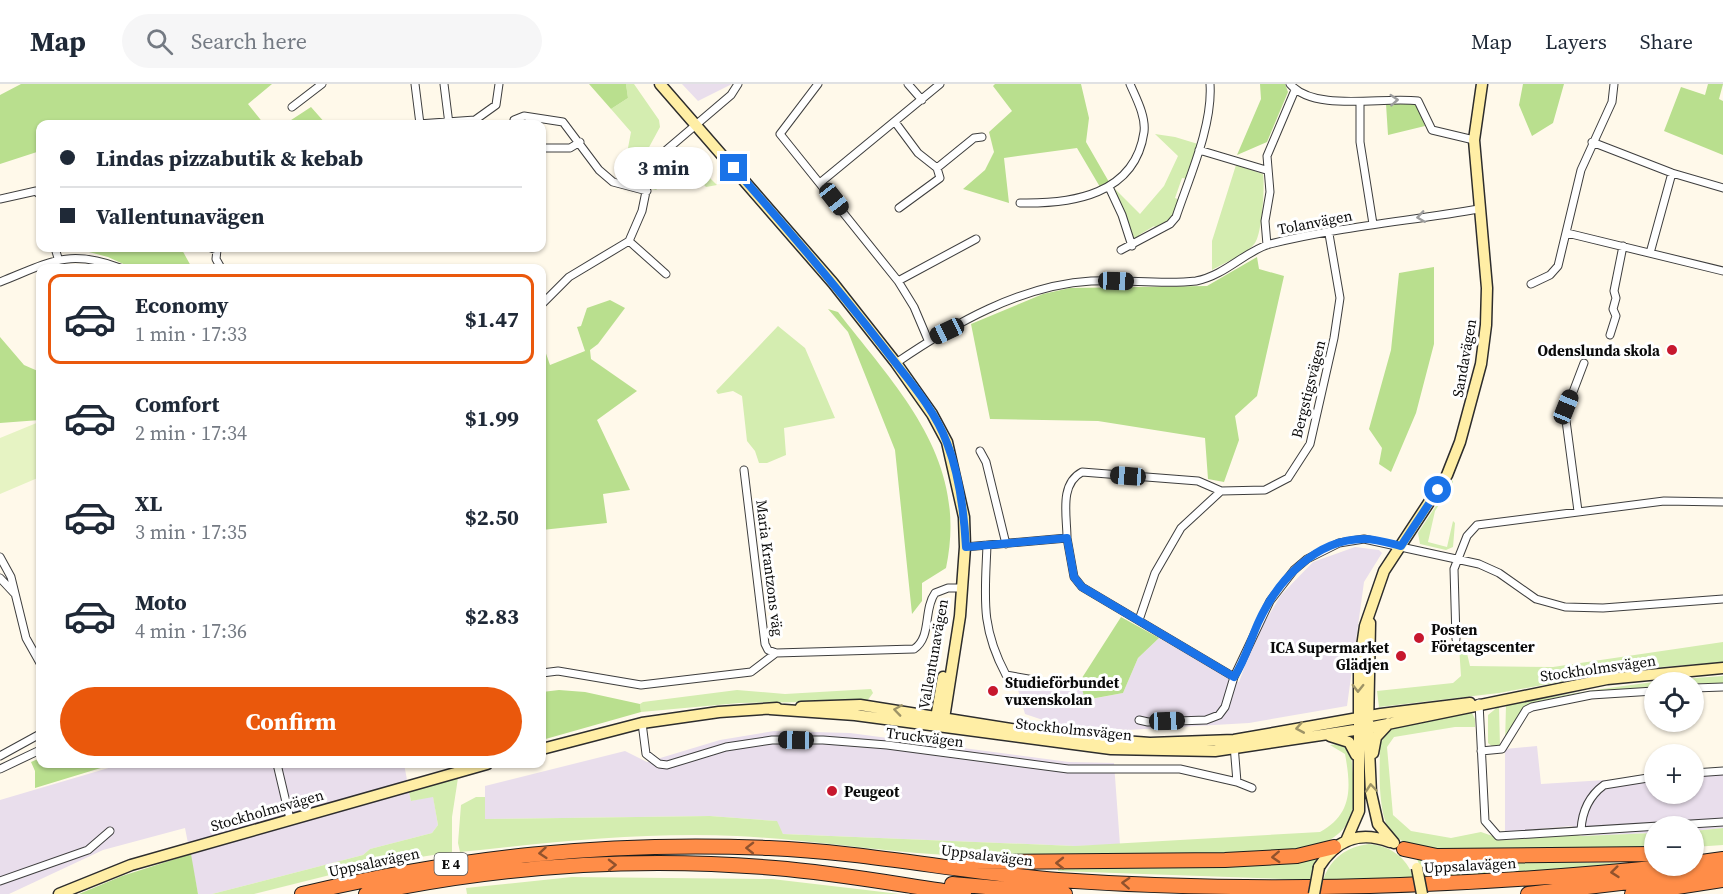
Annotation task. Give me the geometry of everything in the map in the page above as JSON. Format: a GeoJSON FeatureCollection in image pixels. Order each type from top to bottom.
{"type":"FeatureCollection","features":[{"type":"Feature","properties":{"kind":"highway"},"geometry":{"type":"LineString","coordinates":[[808,851],[943,861],[1060,863],[1225,860],[1297,856],[1340,844]]}},
{"type":"Feature","properties":{"kind":"highway","name":"Uppsalavägen"},"geometry":{"type":"LineString","coordinates":[[302,894],[413,870],[505,856],[602,848],[668,846],[808,851],[1058,880],[1224,888],[1371,888],[1583,875],[1644,869]]}},
{"type":"Feature","properties":{"kind":"highway"},"geometry":{"type":"LineString","coordinates":[[1399,846],[1437,856],[1644,854]]}},
{"type":"Feature","properties":{"kind":"highway"},"geometry":{"type":"LineString","coordinates":[[1704,854],[1723,853]]}},
{"type":"Feature","properties":{"kind":"highway"},"geometry":{"type":"LineString","coordinates":[[1704,862],[1723,859]]}},
{"type":"Feature","properties":{"kind":"highway","name":"Uppsalavägen"},"geometry":{"type":"LineString","coordinates":[[366,894],[415,884],[503,872],[648,864],[809,871],[1065,894]]}},
{"type":"Feature","properties":{"kind":"highway"},"geometry":{"type":"LineString","coordinates":[[809,871],[964,894]]}},
{"type":"Feature","properties":{"kind":"highway"},"geometry":{"type":"LineString","coordinates":[[1528,894],[1723,871]]}},
{"type":"Feature","properties":{"kind":"highway"},"geometry":{"type":"LineString","coordinates":[[1632,894],[1723,880]]}},
{"type":"Feature","properties":{"kind":"main road","name":"Vallentunavägen"},"geometry":{"type":"LineString","coordinates":[[660,84],[833,283],[896,363],[932,414],[947,442],[964,517],[966,547],[939,722]]}},
{"type":"Feature","properties":{"kind":"main road","name":"Sandavägen"},"geometry":{"type":"LineString","coordinates":[[1363,729],[1361,640],[1384,572],[1447,475],[1473,401],[1481,364],[1487,306],[1474,140],[1482,84]]}},
{"type":"Feature","properties":{"kind":"main road","name":"Vallentunavägen"},"geometry":{"type":"LineString","coordinates":[[939,722],[947,696],[960,616],[961,588]]}},
{"type":"Feature","properties":{"kind":"main road","name":"Stockholmsvägen"},"geometry":{"type":"LineString","coordinates":[[939,722],[1111,741],[1234,745],[1363,729],[1457,711],[1479,703],[1607,679],[1723,668]]}},
{"type":"Feature","properties":{"kind":"main road","name":"Stockholmsvägen"},"geometry":{"type":"LineString","coordinates":[[947,696],[955,715],[988,726]]}},
{"type":"Feature","properties":{"kind":"main road","name":"Stockholmsvägen"},"geometry":{"type":"LineString","coordinates":[[546,747],[642,723],[719,712],[860,705],[939,722],[1111,749],[1196,752],[1363,717],[1456,703],[1479,703]]}},
{"type":"Feature","properties":{"kind":"main road"},"geometry":{"type":"LineString","coordinates":[[1370,765],[1376,737],[1389,723]]}},
{"type":"Feature","properties":{"kind":"main road"},"geometry":{"type":"LineString","coordinates":[[1363,729],[1370,765],[1372,801],[1378,824],[1383,833],[1399,846],[1417,867],[1422,894]]}},
{"type":"Feature","properties":{"kind":"main road"},"geometry":{"type":"LineString","coordinates":[[1314,894],[1319,867],[1340,844],[1359,811],[1359,773],[1363,729]]}},
{"type":"Feature","properties":{"kind":"main road"},"geometry":{"type":"LineString","coordinates":[[1323,735],[1343,738],[1354,746],[1359,773]]}},
{"type":"Feature","properties":{"kind":"main road","name":"Stockholmsvägen"},"geometry":{"type":"LineString","coordinates":[[59,894],[131,865],[473,768]]}},
{"type":"Feature","properties":{"kind":"main road"},"geometry":{"type":"LineString","coordinates":[[1340,844],[1378,838],[1399,846]]}},
{"type":"Feature","properties":{"kind":"street"},"geometry":{"type":"LineString","coordinates":[[292,107],[322,84]]}},
{"type":"Feature","properties":{"kind":"street"},"geometry":{"type":"LineString","coordinates":[[415,84],[419,120]]}},
{"type":"Feature","properties":{"kind":"street"},"geometry":{"type":"LineString","coordinates":[[444,84],[449,120]]}},
{"type":"Feature","properties":{"kind":"street"},"geometry":{"type":"LineString","coordinates":[[475,120],[490,112],[496,105],[499,84]]}},
{"type":"Feature","properties":{"kind":"street"},"geometry":{"type":"LineString","coordinates":[[546,300],[569,277],[630,241],[642,211],[651,167],[657,158],[731,95],[738,84]]}},
{"type":"Feature","properties":{"kind":"street"},"geometry":{"type":"LineString","coordinates":[[818,84],[780,134],[898,280],[914,307],[928,340]]}},
{"type":"Feature","properties":{"kind":"street"},"geometry":{"type":"LineString","coordinates":[[908,84],[922,99]]}},
{"type":"Feature","properties":{"kind":"street"},"geometry":{"type":"LineString","coordinates":[[821,182],[940,84]]}},
{"type":"Feature","properties":{"kind":"street"},"geometry":{"type":"LineString","coordinates":[[1020,203],[1049,204],[1078,199],[1109,187],[1131,165],[1144,132],[1143,116],[1130,84]]}},
{"type":"Feature","properties":{"kind":"street"},"geometry":{"type":"LineString","coordinates":[[1121,250],[1170,224],[1176,217],[1199,150],[1212,99],[1210,84]]}},
{"type":"Feature","properties":{"kind":"street"},"geometry":{"type":"LineString","coordinates":[[1531,284],[1550,275],[1558,266],[1581,170],[1612,102],[1614,84]]}},
{"type":"Feature","properties":{"kind":"street"},"geometry":{"type":"LineString","coordinates":[[1267,245],[1265,221],[1270,192],[1266,170],[1267,156],[1293,87],[1331,101],[1418,101],[1432,130],[1474,140]]}},
{"type":"Feature","properties":{"kind":"street"},"geometry":{"type":"LineString","coordinates":[[1360,102],[1360,142],[1373,224]]}},
{"type":"Feature","properties":{"kind":"street"},"geometry":{"type":"LineString","coordinates":[[514,120],[524,116],[563,122],[599,170],[613,182],[647,191]]}},
{"type":"Feature","properties":{"kind":"street"},"geometry":{"type":"LineString","coordinates":[[895,122],[918,153],[937,168],[940,178],[899,208]]}},
{"type":"Feature","properties":{"kind":"street"},"geometry":{"type":"LineString","coordinates":[[937,168],[974,138],[982,137]]}},
{"type":"Feature","properties":{"kind":"street"},"geometry":{"type":"LineString","coordinates":[[546,148],[570,148],[580,142]]}},
{"type":"Feature","properties":{"kind":"street"},"geometry":{"type":"LineString","coordinates":[[1592,142],[1672,173],[1723,188]]}},
{"type":"Feature","properties":{"kind":"street"},"geometry":{"type":"LineString","coordinates":[[1199,150],[1266,170]]}},
{"type":"Feature","properties":{"kind":"street"},"geometry":{"type":"LineString","coordinates":[[1650,253],[1672,173]]}},
{"type":"Feature","properties":{"kind":"street"},"geometry":{"type":"LineString","coordinates":[[1109,187],[1122,215],[1132,246]]}},
{"type":"Feature","properties":{"kind":"street"},"geometry":{"type":"LineString","coordinates":[[0,199],[36,191]]}},
{"type":"Feature","properties":{"kind":"street","name":"Tolanvägen"},"geometry":{"type":"LineString","coordinates":[[896,363],[928,340],[1030,291],[1094,281],[1196,281],[1212,278],[1267,245],[1373,224],[1479,208]]}},
{"type":"Feature","properties":{"kind":"street"},"geometry":{"type":"LineString","coordinates":[[1567,233],[1723,271]]}},
{"type":"Feature","properties":{"kind":"street","name":"Bergstigsvägen"},"geometry":{"type":"LineString","coordinates":[[1234,677],[1082,587],[1074,577],[1067,538],[1067,487],[1073,477],[1082,472],[1198,481],[1221,491],[1264,490],[1288,478],[1310,444],[1334,338],[1340,298],[1329,234]]}},
{"type":"Feature","properties":{"kind":"street"},"geometry":{"type":"LineString","coordinates":[[898,280],[976,239]]}},
{"type":"Feature","properties":{"kind":"street"},"geometry":{"type":"LineString","coordinates":[[630,241],[666,274]]}},
{"type":"Feature","properties":{"kind":"street"},"geometry":{"type":"LineString","coordinates":[[1610,335],[1616,316],[1613,309],[1616,298],[1614,291],[1623,246]]}},
{"type":"Feature","properties":{"kind":"street"},"geometry":{"type":"LineString","coordinates":[[57,252],[58,258]]}},
{"type":"Feature","properties":{"kind":"street"},"geometry":{"type":"LineString","coordinates":[[44,264],[58,258],[100,261],[109,264]]}},
{"type":"Feature","properties":{"kind":"street"},"geometry":{"type":"LineString","coordinates":[[0,282],[36,267]]}},
{"type":"Feature","properties":{"kind":"street"},"geometry":{"type":"LineString","coordinates":[[1578,511],[1565,413],[1584,363]]}},
{"type":"Feature","properties":{"kind":"street"},"geometry":{"type":"LineString","coordinates":[[980,451],[986,462],[1006,544]]}},
{"type":"Feature","properties":{"kind":"street","name":"Maria Krantzons väg"},"geometry":{"type":"LineString","coordinates":[[744,470],[765,644],[768,650],[776,653],[914,650],[924,638],[929,605],[935,593],[948,588],[961,588]]}},
{"type":"Feature","properties":{"kind":"street"},"geometry":{"type":"LineString","coordinates":[[1139,620],[1155,573],[1181,528],[1221,491]]}},
{"type":"Feature","properties":{"kind":"street"},"geometry":{"type":"LineString","coordinates":[[1456,639],[1453,580],[1456,559],[1472,528],[1476,525],[1664,501],[1723,502]]}},
{"type":"Feature","properties":{"kind":"street"},"geometry":{"type":"LineString","coordinates":[[966,547],[1067,538]]}},
{"type":"Feature","properties":{"kind":"street"},"geometry":{"type":"LineString","coordinates":[[1139,720],[1148,722],[1206,720],[1219,715],[1230,696],[1234,677],[1270,601],[1294,570],[1307,559],[1339,543],[1364,539],[1491,568],[1536,599],[1565,607],[1603,608],[1723,599]]}},
{"type":"Feature","properties":{"kind":"street"},"geometry":{"type":"LineString","coordinates":[[987,545],[984,613],[989,637],[1006,675],[1034,680]]}},
{"type":"Feature","properties":{"kind":"street"},"geometry":{"type":"LineString","coordinates":[[0,557],[10,577],[26,638],[36,656]]}},
{"type":"Feature","properties":{"kind":"street"},"geometry":{"type":"LineString","coordinates":[[0,578],[15,595]]}},
{"type":"Feature","properties":{"kind":"street"},"geometry":{"type":"LineString","coordinates":[[546,673],[570,672],[641,685],[751,672],[776,653]]}},
{"type":"Feature","properties":{"kind":"street"},"geometry":{"type":"LineString","coordinates":[[1704,688],[1723,687]]}},
{"type":"Feature","properties":{"kind":"street","name":"Stockholmsvägen"},"geometry":{"type":"LineString","coordinates":[[1481,751],[1505,747],[1526,710],[1532,706],[1591,695],[1644,692]]}},
{"type":"Feature","properties":{"kind":"street"},"geometry":{"type":"LineString","coordinates":[[1479,703],[1485,822],[1498,836],[1723,822]]}},
{"type":"Feature","properties":{"kind":"street","name":"Truckvägen"},"geometry":{"type":"LineString","coordinates":[[642,723],[646,754],[659,764],[667,765],[726,747],[772,740],[823,740],[916,748],[1068,769],[1180,769],[1237,782],[1252,788]]}},
{"type":"Feature","properties":{"kind":"street"},"geometry":{"type":"LineString","coordinates":[[0,756],[36,736]]}},
{"type":"Feature","properties":{"kind":"street"},"geometry":{"type":"LineString","coordinates":[[1234,745],[1237,782]]}},
{"type":"Feature","properties":{"kind":"street"},"geometry":{"type":"LineString","coordinates":[[0,769],[36,752]]}},
{"type":"Feature","properties":{"kind":"street"},"geometry":{"type":"LineString","coordinates":[[278,768],[290,819]]}},
{"type":"Feature","properties":{"kind":"street"},"geometry":{"type":"LineString","coordinates":[[1704,773],[1723,771]]}},
{"type":"Feature","properties":{"kind":"street"},"geometry":{"type":"LineString","coordinates":[[1581,830],[1582,813],[1597,790],[1604,784],[1644,778]]}},
{"type":"Feature","properties":{"kind":"street"},"geometry":{"type":"LineString","coordinates":[[0,881],[88,850],[110,831]]}},
{"type":"Feature","properties":{"kind":"shaded area"},"geometry":{"type":"Polygon","coordinates":[[[682,84],[732,84],[698,101],[682,84]]]}},
{"type":"Feature","properties":{"kind":"shaded area"},"geometry":{"type":"Polygon","coordinates":[[[1355,547],[1379,550],[1382,553],[1364,582],[1347,706],[1249,723],[1127,730],[1055,724],[1025,714],[1016,683],[1080,681],[1086,700],[1123,693],[1138,658],[1159,638],[1239,682],[1255,638],[1281,595],[1313,562],[1355,547]]]}},
{"type":"Feature","properties":{"kind":"shaded area"},"geometry":{"type":"Polygon","coordinates":[[[774,731],[850,733],[1069,762],[1114,763],[1120,845],[1075,846],[783,834],[776,821],[710,816],[485,819],[485,786],[625,751],[647,762],[720,740],[774,731]]]}},
{"type":"Feature","properties":{"kind":"shaded area"},"geometry":{"type":"Polygon","coordinates":[[[1537,746],[1541,784],[1644,778],[1644,804],[1704,804],[1704,773],[1723,772],[1723,828],[1704,830],[1704,816],[1644,816],[1644,833],[1582,836],[1572,826],[1505,832],[1505,749],[1537,746]]]}},
{"type":"Feature","properties":{"kind":"shaded area"},"geometry":{"type":"Polygon","coordinates":[[[108,768],[405,768],[411,801],[433,796],[438,825],[432,833],[370,849],[363,855],[212,894],[198,894],[185,828],[103,850],[9,894],[0,894],[0,800],[108,768]]]}},
{"type":"Feature","properties":{"kind":"green space"},"geometry":{"type":"Polygon","coordinates":[[[21,84],[272,84],[248,104],[261,120],[36,120],[36,152],[0,164],[0,95],[21,84]]]}},
{"type":"Feature","properties":{"kind":"green space"},"geometry":{"type":"Polygon","coordinates":[[[589,84],[626,84],[628,98],[611,109],[589,84]]]}},
{"type":"Feature","properties":{"kind":"green space"},"geometry":{"type":"Polygon","coordinates":[[[626,84],[634,84],[659,120],[660,127],[641,162],[635,184],[622,180],[631,132],[611,109],[628,98],[626,84]]]}},
{"type":"Feature","properties":{"kind":"green space"},"geometry":{"type":"Polygon","coordinates":[[[995,84],[1081,84],[1089,118],[1086,142],[1109,182],[1100,187],[1077,148],[1004,158],[1009,203],[963,189],[985,170],[994,152],[989,132],[1012,111],[993,86],[995,84]]]}},
{"type":"Feature","properties":{"kind":"green space"},"geometry":{"type":"Polygon","coordinates":[[[1260,84],[1285,84],[1288,92],[1267,142],[1237,155],[1261,99],[1260,84]]]}},
{"type":"Feature","properties":{"kind":"green space"},"geometry":{"type":"Polygon","coordinates":[[[1523,84],[1564,84],[1553,123],[1532,136],[1519,105],[1523,84]]]}},
{"type":"Feature","properties":{"kind":"green space"},"geometry":{"type":"Polygon","coordinates":[[[1708,84],[1723,84],[1719,99],[1723,101],[1723,155],[1664,131],[1681,87],[1705,95],[1708,84]]]}},
{"type":"Feature","properties":{"kind":"green space"},"geometry":{"type":"Polygon","coordinates":[[[1416,103],[1425,126],[1388,135],[1386,104],[1416,103]]]}},
{"type":"Feature","properties":{"kind":"green space"},"geometry":{"type":"Polygon","coordinates":[[[311,107],[322,120],[291,120],[311,107]]]}},
{"type":"Feature","properties":{"kind":"green space"},"geometry":{"type":"Polygon","coordinates":[[[1155,134],[1198,144],[1188,179],[1182,178],[1175,198],[1180,200],[1175,215],[1157,230],[1154,226],[1139,235],[1141,240],[1135,243],[1114,188],[1140,214],[1164,186],[1178,156],[1155,134]]]}},
{"type":"Feature","properties":{"kind":"green space"},"geometry":{"type":"Polygon","coordinates":[[[679,148],[717,185],[706,187],[685,164],[656,190],[652,189],[661,162],[679,148]]]}},
{"type":"Feature","properties":{"kind":"green space"},"geometry":{"type":"Polygon","coordinates":[[[1236,165],[1263,174],[1259,230],[1255,243],[1251,247],[1241,255],[1212,270],[1212,241],[1236,165]]]}},
{"type":"Feature","properties":{"kind":"green space"},"geometry":{"type":"Polygon","coordinates":[[[89,252],[183,252],[190,264],[123,264],[89,252]]]}},
{"type":"Feature","properties":{"kind":"green space"},"geometry":{"type":"Polygon","coordinates":[[[1257,257],[1259,269],[1284,276],[1257,396],[1235,416],[1239,440],[1224,482],[1208,479],[1205,438],[1098,421],[990,419],[971,324],[1043,294],[1070,288],[1207,286],[1257,257]]]}},
{"type":"Feature","properties":{"kind":"green space"},"geometry":{"type":"Polygon","coordinates":[[[1434,267],[1434,344],[1416,413],[1391,472],[1379,464],[1382,448],[1369,429],[1391,350],[1399,273],[1434,267]]]}},
{"type":"Feature","properties":{"kind":"green space"},"geometry":{"type":"Polygon","coordinates":[[[610,300],[625,308],[598,344],[590,350],[591,359],[637,391],[597,420],[630,490],[603,494],[607,523],[546,530],[546,354],[550,365],[585,351],[577,327],[581,326],[587,308],[610,300]]]}},
{"type":"Feature","properties":{"kind":"green space"},"geometry":{"type":"Polygon","coordinates":[[[828,309],[838,312],[884,370],[924,429],[938,460],[947,493],[950,529],[946,568],[922,583],[922,601],[912,614],[895,450],[848,332],[828,309]]]}},
{"type":"Feature","properties":{"kind":"green space"},"geometry":{"type":"Polygon","coordinates":[[[778,326],[805,348],[835,418],[784,428],[786,455],[767,463],[759,463],[755,451],[747,441],[742,396],[733,391],[718,394],[716,391],[778,326]]]}},
{"type":"Feature","properties":{"kind":"green space"},"geometry":{"type":"Polygon","coordinates":[[[0,337],[24,365],[36,370],[36,420],[0,423],[0,337]]]}},
{"type":"Feature","properties":{"kind":"green space"},"geometry":{"type":"Polygon","coordinates":[[[36,423],[36,479],[0,494],[0,438],[36,423]]]}},
{"type":"Feature","properties":{"kind":"green space"},"geometry":{"type":"Polygon","coordinates":[[[1453,480],[1453,496],[1444,497],[1435,511],[1428,542],[1447,547],[1453,521],[1455,523],[1453,547],[1446,550],[1420,544],[1418,533],[1453,480]]]}},
{"type":"Feature","properties":{"kind":"green space"},"geometry":{"type":"Polygon","coordinates":[[[1121,617],[1159,638],[1138,658],[1123,693],[1085,700],[1080,681],[1121,617]]]}},
{"type":"Feature","properties":{"kind":"green space"},"geometry":{"type":"Polygon","coordinates":[[[1723,642],[1723,662],[1624,670],[1499,693],[1379,707],[1377,691],[1453,683],[1461,676],[1459,646],[1465,645],[1470,666],[1553,667],[1723,642]]]}},
{"type":"Feature","properties":{"kind":"green space"},"geometry":{"type":"Polygon","coordinates":[[[1723,676],[1723,684],[1704,683],[1704,677],[1723,676]]]}},
{"type":"Feature","properties":{"kind":"green space"},"geometry":{"type":"Polygon","coordinates":[[[1644,683],[1644,688],[1594,693],[1531,704],[1505,743],[1506,705],[1644,683]]]}},
{"type":"Feature","properties":{"kind":"green space"},"geometry":{"type":"Polygon","coordinates":[[[871,689],[873,693],[867,701],[739,703],[641,712],[640,704],[737,690],[785,694],[871,689]]]}},
{"type":"Feature","properties":{"kind":"green space"},"geometry":{"type":"Polygon","coordinates":[[[546,692],[585,692],[640,704],[641,712],[546,739],[546,692]]]}},
{"type":"Feature","properties":{"kind":"green space"},"geometry":{"type":"Polygon","coordinates":[[[1499,706],[1500,747],[1494,748],[1488,743],[1488,715],[1499,706]]]}},
{"type":"Feature","properties":{"kind":"green space"},"geometry":{"type":"Polygon","coordinates":[[[1464,713],[1472,713],[1475,719],[1475,727],[1455,727],[1394,737],[1387,747],[1393,815],[1411,831],[1451,838],[1481,832],[1504,840],[1572,834],[1582,836],[1644,833],[1644,850],[1438,852],[1404,842],[1388,828],[1382,805],[1380,743],[1392,727],[1464,713]]]}},
{"type":"Feature","properties":{"kind":"green space"},"geometry":{"type":"Polygon","coordinates":[[[1330,745],[1346,746],[1351,752],[1354,791],[1352,814],[1347,825],[1326,842],[1298,850],[1217,855],[984,856],[917,853],[760,837],[702,835],[598,839],[460,852],[458,843],[461,805],[476,797],[485,797],[485,819],[710,816],[777,821],[783,834],[1075,846],[1320,832],[1339,817],[1347,799],[1348,778],[1345,754],[1330,745]]]}},
{"type":"Feature","properties":{"kind":"green space"},"geometry":{"type":"Polygon","coordinates":[[[36,760],[36,768],[101,768],[35,788],[35,771],[31,762],[36,760]]]}},
{"type":"Feature","properties":{"kind":"green space"},"geometry":{"type":"Polygon","coordinates":[[[458,778],[452,817],[452,852],[370,865],[254,894],[212,894],[363,855],[370,849],[432,833],[438,825],[433,797],[411,801],[409,792],[458,778]]]}},
{"type":"Feature","properties":{"kind":"green space"},"geometry":{"type":"Polygon","coordinates":[[[1723,828],[1723,845],[1704,846],[1704,830],[1723,828]]]}},
{"type":"Feature","properties":{"kind":"green space"},"geometry":{"type":"Polygon","coordinates":[[[1369,844],[1384,847],[1397,854],[1407,864],[1414,878],[1323,880],[1330,866],[1340,855],[1353,848],[1369,844]]]}},
{"type":"Feature","properties":{"kind":"green space"},"geometry":{"type":"Polygon","coordinates":[[[191,854],[198,894],[79,894],[122,876],[191,854]]]}},
{"type":"Feature","properties":{"kind":"green space"},"geometry":{"type":"Polygon","coordinates":[[[1416,857],[1494,862],[1635,863],[1426,880],[1416,857]]]}},
{"type":"Feature","properties":{"kind":"green space"},"geometry":{"type":"Polygon","coordinates":[[[1320,858],[1311,880],[1058,871],[1058,868],[1293,863],[1320,858]]]}},
{"type":"Feature","properties":{"kind":"green space"},"geometry":{"type":"Polygon","coordinates":[[[572,877],[772,879],[900,894],[467,894],[466,888],[572,877]]]}},
{"type":"Feature","properties":{"kind":"place","name":"Odenslunda skola"},"geometry":{"type":"Point","coordinates":[1672,350]}},
{"type":"Feature","properties":{"kind":"place","name":"Posten Företagscenter"},"geometry":{"type":"Point","coordinates":[1419,638]}},
{"type":"Feature","properties":{"kind":"place","name":"ICA Supermarket Glädjen"},"geometry":{"type":"Point","coordinates":[1401,656]}},
{"type":"Feature","properties":{"kind":"place","name":"Studieförbundet vuxenskolan"},"geometry":{"type":"Point","coordinates":[993,691]}},
{"type":"Feature","properties":{"kind":"place","name":"Peugeot"},"geometry":{"type":"Point","coordinates":[832,791]}},
{"type":"Feature","properties":{"kind":"route"},"geometry":{"type":"LineString","coordinates":[[734,168],[833,283],[896,363],[932,414],[947,442],[957,476],[966,547],[1067,538],[1074,577],[1082,587],[1234,677],[1258,622],[1270,601],[1294,570],[1320,550],[1339,543],[1364,539],[1401,546],[1438,490]]}}]}
